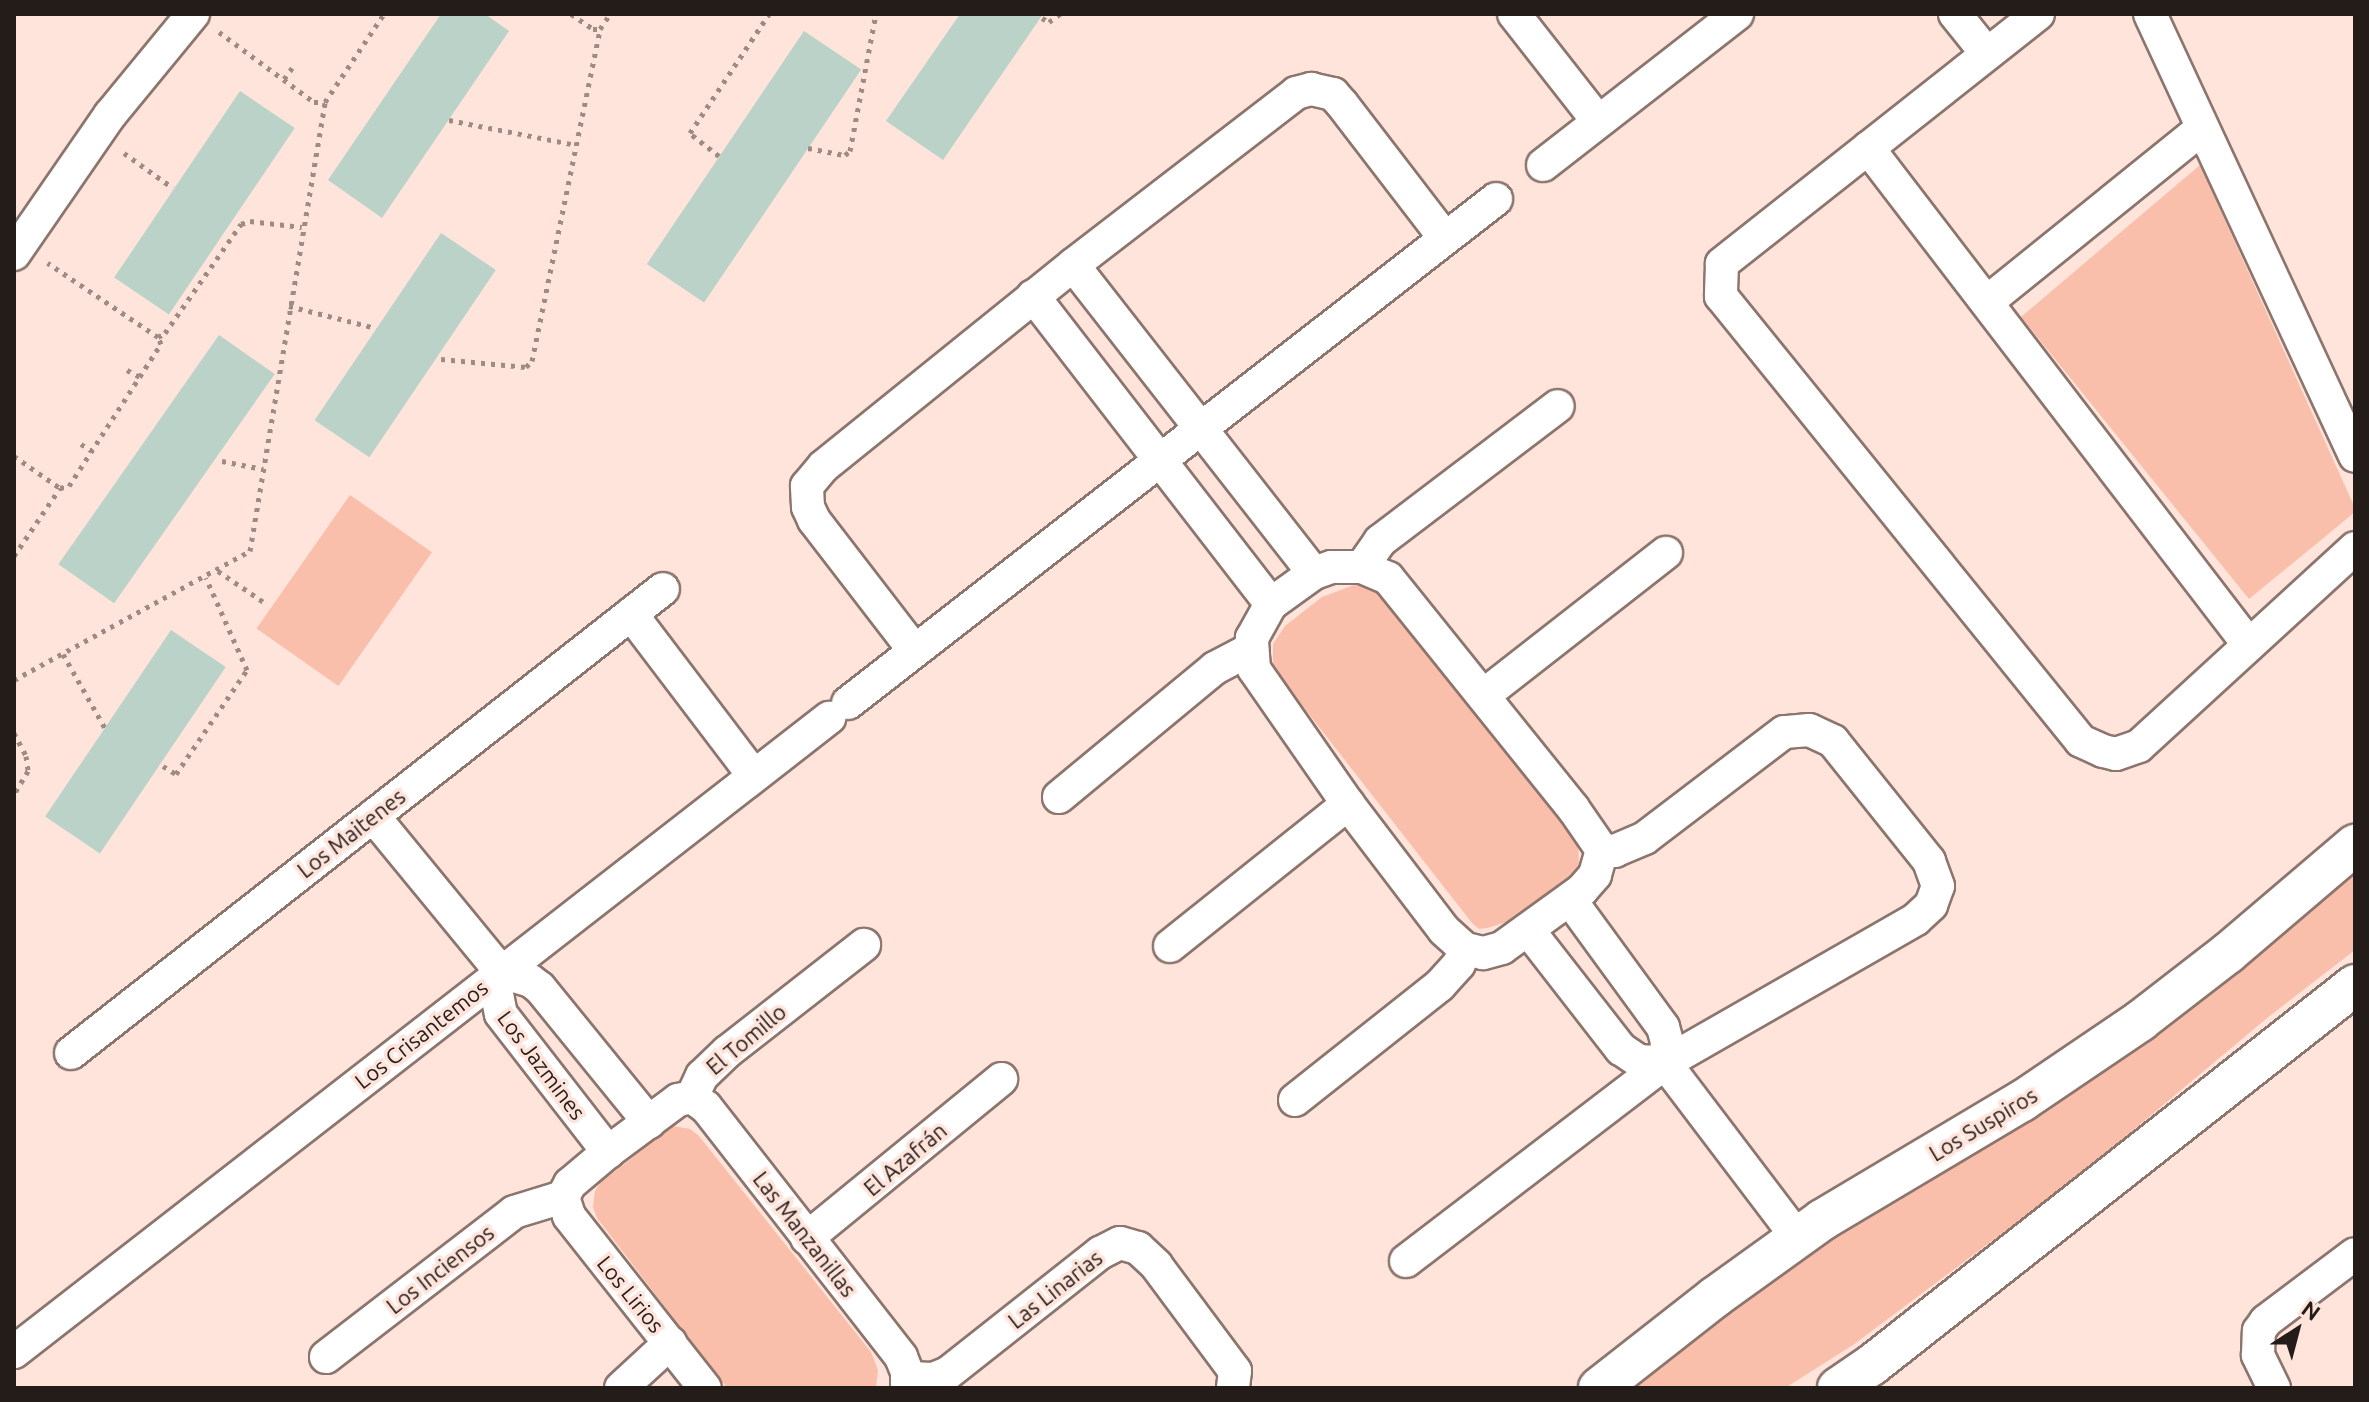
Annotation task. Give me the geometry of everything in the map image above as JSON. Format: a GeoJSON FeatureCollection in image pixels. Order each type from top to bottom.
{"type":"FeatureCollection","features":[{"type":"Feature","properties":{"kind":"street"},"geometry":{"type":"LineString","coordinates":[[1514,14],[1598,121]]}},
{"type":"Feature","properties":{"kind":"street"},"geometry":{"type":"LineString","coordinates":[[1543,165],[1737,14]]}},
{"type":"Feature","properties":{"kind":"street"},"geometry":{"type":"LineString","coordinates":[[1955,14],[1987,54]]}},
{"type":"Feature","properties":{"kind":"street"},"geometry":{"type":"LineString","coordinates":[[2038,14],[1722,264],[1721,296],[2081,741],[2116,754],[2139,746],[2249,645],[2350,562]]}},
{"type":"Feature","properties":{"kind":"street"},"geometry":{"type":"LineString","coordinates":[[2150,14],[2355,456]]}},
{"type":"Feature","properties":{"kind":"street"},"geometry":{"type":"LineString","coordinates":[[26,256],[110,115],[203,21]]}},
{"type":"Feature","properties":{"kind":"street"},"geometry":{"type":"LineString","coordinates":[[914,650],[814,520],[808,507],[807,486],[824,466],[1033,296],[1296,93],[1311,89],[1333,94],[1342,104],[1445,238]]}},
{"type":"Feature","properties":{"kind":"street"},"geometry":{"type":"LineString","coordinates":[[1987,302],[2203,128]]}},
{"type":"Feature","properties":{"kind":"street"},"geometry":{"type":"LineString","coordinates":[[1868,148],[2249,645]]}},
{"type":"Feature","properties":{"kind":"street","name":"Los Crisantemos"},"geometry":{"type":"LineString","coordinates":[[14,1352],[1496,199]]}},
{"type":"Feature","properties":{"kind":"street"},"geometry":{"type":"LineString","coordinates":[[1073,265],[1314,573]]}},
{"type":"Feature","properties":{"kind":"street"},"geometry":{"type":"LineString","coordinates":[[1033,296],[1271,604]]}},
{"type":"Feature","properties":{"kind":"street"},"geometry":{"type":"LineString","coordinates":[[1362,567],[1380,541],[1558,406]]}},
{"type":"Feature","properties":{"kind":"street"},"geometry":{"type":"LineString","coordinates":[[1484,695],[1666,553]]}},
{"type":"Feature","properties":{"kind":"street"},"geometry":{"type":"LineString","coordinates":[[1406,1261],[1665,1063],[1916,919],[1936,895],[1936,875],[1929,861],[1833,741],[1822,733],[1797,729],[1766,744],[1645,838],[1615,851],[1602,850],[1484,695],[1388,578],[1362,567],[1331,567],[1314,573],[1271,604],[1256,627],[1251,649],[1260,680],[1348,804],[1444,930],[1465,949],[1483,953],[1502,948],[1571,901],[1595,875],[1602,850]]}},
{"type":"Feature","properties":{"kind":"street","name":"Los Maitenes"},"geometry":{"type":"LineString","coordinates":[[71,1053],[663,589]]}},
{"type":"Feature","properties":{"kind":"street"},"geometry":{"type":"LineString","coordinates":[[631,614],[754,776]]}},
{"type":"Feature","properties":{"kind":"street"},"geometry":{"type":"LineString","coordinates":[[1059,797],[1215,668],[1251,649]]}},
{"type":"Feature","properties":{"kind":"street"},"geometry":{"type":"LineString","coordinates":[[1170,946],[1348,804]]}},
{"type":"Feature","properties":{"kind":"street","name":"Los Jazmines"},"geometry":{"type":"LineString","coordinates":[[373,816],[501,972],[531,981],[540,988],[649,1122]]}},
{"type":"Feature","properties":{"kind":"street","name":"Los Suspiros"},"geometry":{"type":"LineString","coordinates":[[1599,1388],[1715,1297],[1798,1238],[2091,1056],[2228,953],[2355,845]]}},
{"type":"Feature","properties":{"kind":"street"},"geometry":{"type":"LineString","coordinates":[[1571,901],[1663,1027],[1667,1042],[1665,1063],[1798,1238]]}},
{"type":"Feature","properties":{"kind":"street"},"geometry":{"type":"LineString","coordinates":[[1529,931],[1621,1049],[1639,1061],[1665,1063]]}},
{"type":"Feature","properties":{"kind":"street","name":"El Tomillo"},"geometry":{"type":"LineString","coordinates":[[563,1197],[570,1184],[608,1152],[678,1100],[692,1097],[702,1076],[727,1052],[864,945]]}},
{"type":"Feature","properties":{"kind":"street"},"geometry":{"type":"LineString","coordinates":[[1295,1100],[1440,985],[1459,964],[1465,949]]}},
{"type":"Feature","properties":{"kind":"street","name":"Los Jazmines"},"geometry":{"type":"LineString","coordinates":[[501,972],[496,989],[501,1014],[608,1152]]}},
{"type":"Feature","properties":{"kind":"street"},"geometry":{"type":"LineString","coordinates":[[1838,1388],[1873,1364],[2355,985]]}},
{"type":"Feature","properties":{"kind":"street","name":"El Azafrán"},"geometry":{"type":"LineString","coordinates":[[807,1238],[1001,1079]]}},
{"type":"Feature","properties":{"kind":"street","name":"Las Manzanillas"},"geometry":{"type":"LineString","coordinates":[[692,1097],[706,1107],[901,1357],[907,1383]]}},
{"type":"Feature","properties":{"kind":"street","name":"Los Lirios"},"geometry":{"type":"LineString","coordinates":[[563,1197],[569,1216],[705,1388]]}},
{"type":"Feature","properties":{"kind":"street","name":"Los Inciensos"},"geometry":{"type":"LineString","coordinates":[[326,1357],[514,1212],[563,1197]]}},
{"type":"Feature","properties":{"kind":"street","name":"Las Linarias"},"geometry":{"type":"LineString","coordinates":[[907,1383],[948,1373],[1100,1253],[1120,1243],[1138,1248],[1156,1265],[1235,1371],[1233,1388]]}},
{"type":"Feature","properties":{"kind":"street"},"geometry":{"type":"LineString","coordinates":[[2274,1388],[2258,1355],[2259,1331],[2266,1321],[2355,1254]]}},
{"type":"Feature","properties":{"kind":"street"},"geometry":{"type":"LineString","coordinates":[[621,1388],[670,1343]]}},
{"type":"Feature","properties":{"kind":"path"},"geometry":{"type":"LineString","coordinates":[[14,680],[206,578],[250,551],[325,102],[384,14]]}},
{"type":"Feature","properties":{"kind":"path"},"geometry":{"type":"LineString","coordinates":[[571,14],[593,29],[600,29]]}},
{"type":"Feature","properties":{"kind":"path"},"geometry":{"type":"LineString","coordinates":[[441,359],[526,367],[532,361],[600,29],[610,14]]}},
{"type":"Feature","properties":{"kind":"path"},"geometry":{"type":"LineString","coordinates":[[719,156],[690,133],[769,14]]}},
{"type":"Feature","properties":{"kind":"path"},"geometry":{"type":"LineString","coordinates":[[808,148],[845,155],[850,151],[876,14]]}},
{"type":"Feature","properties":{"kind":"path"},"geometry":{"type":"LineString","coordinates":[[1042,18],[1049,22],[1060,14]]}},
{"type":"Feature","properties":{"kind":"path"},"geometry":{"type":"LineString","coordinates":[[203,21],[314,102],[325,102]]}},
{"type":"Feature","properties":{"kind":"path"},"geometry":{"type":"LineString","coordinates":[[284,79],[292,68]]}},
{"type":"Feature","properties":{"kind":"path"},"geometry":{"type":"LineString","coordinates":[[449,120],[576,145]]}},
{"type":"Feature","properties":{"kind":"path"},"geometry":{"type":"LineString","coordinates":[[113,145],[173,188]]}},
{"type":"Feature","properties":{"kind":"path"},"geometry":{"type":"LineString","coordinates":[[158,337],[165,333],[241,224],[250,221],[302,227]]}},
{"type":"Feature","properties":{"kind":"path"},"geometry":{"type":"LineString","coordinates":[[14,556],[60,488],[69,486],[161,344],[158,337],[26,256]]}},
{"type":"Feature","properties":{"kind":"path"},"geometry":{"type":"LineString","coordinates":[[289,306],[376,328]]}},
{"type":"Feature","properties":{"kind":"path"},"geometry":{"type":"LineString","coordinates":[[127,370],[140,377]]}},
{"type":"Feature","properties":{"kind":"path"},"geometry":{"type":"LineString","coordinates":[[81,444],[92,451]]}},
{"type":"Feature","properties":{"kind":"path"},"geometry":{"type":"LineString","coordinates":[[14,456],[60,488]]}},
{"type":"Feature","properties":{"kind":"path"},"geometry":{"type":"LineString","coordinates":[[222,461],[263,469]]}},
{"type":"Feature","properties":{"kind":"path"},"geometry":{"type":"LineString","coordinates":[[218,571],[265,603]]}},
{"type":"Feature","properties":{"kind":"path"},"geometry":{"type":"LineString","coordinates":[[163,766],[176,774],[247,670],[206,578]]}},
{"type":"Feature","properties":{"kind":"path"},"geometry":{"type":"LineString","coordinates":[[63,654],[105,728]]}},
{"type":"Feature","properties":{"kind":"path"},"geometry":{"type":"LineString","coordinates":[[14,733],[26,756],[28,771],[14,794]]}},
{"type":"Feature","properties":{"kind":"shaded area"},"geometry":{"type":"Polygon","coordinates":[[[2200,165],[2355,508],[2355,512],[2249,599],[2021,317],[2200,165]]]}},
{"type":"Feature","properties":{"kind":"shaded area"},"geometry":{"type":"Polygon","coordinates":[[[350,495],[432,552],[338,686],[257,629],[350,495]]]}},
{"type":"Feature","properties":{"kind":"shaded area"},"geometry":{"type":"Polygon","coordinates":[[[1354,585],[1367,586],[1383,596],[1578,843],[1579,864],[1574,876],[1517,919],[1479,929],[1472,923],[1287,686],[1273,663],[1273,644],[1285,626],[1322,597],[1354,585]]]}},
{"type":"Feature","properties":{"kind":"shaded area"},"geometry":{"type":"Polygon","coordinates":[[[2355,864],[2355,950],[2267,1018],[2076,1178],[1853,1345],[1785,1388],[1616,1388],[2355,864]]]}},
{"type":"Feature","properties":{"kind":"shaded area"},"geometry":{"type":"Polygon","coordinates":[[[673,1126],[690,1129],[699,1136],[871,1352],[878,1370],[876,1388],[727,1388],[597,1218],[593,1207],[595,1191],[601,1182],[673,1126]]]}},
{"type":"Feature","properties":{"kind":"building"},"geometry":{"type":"Polygon","coordinates":[[[441,14],[485,14],[509,31],[382,218],[328,180],[441,14]]]}},
{"type":"Feature","properties":{"kind":"building"},"geometry":{"type":"Polygon","coordinates":[[[960,14],[1043,14],[943,160],[886,121],[960,14]]]}},
{"type":"Feature","properties":{"kind":"building"},"geometry":{"type":"Polygon","coordinates":[[[804,31],[861,70],[704,303],[647,264],[804,31]]]}},
{"type":"Feature","properties":{"kind":"building"},"geometry":{"type":"Polygon","coordinates":[[[240,91],[295,128],[169,314],[114,278],[240,91]]]}},
{"type":"Feature","properties":{"kind":"building"},"geometry":{"type":"Polygon","coordinates":[[[441,233],[496,270],[369,457],[315,420],[441,233]]]}},
{"type":"Feature","properties":{"kind":"building"},"geometry":{"type":"Polygon","coordinates":[[[219,335],[275,374],[114,603],[58,564],[219,335]]]}},
{"type":"Feature","properties":{"kind":"building"},"geometry":{"type":"Polygon","coordinates":[[[171,630],[226,667],[100,853],[45,817],[171,630]]]}}]}
